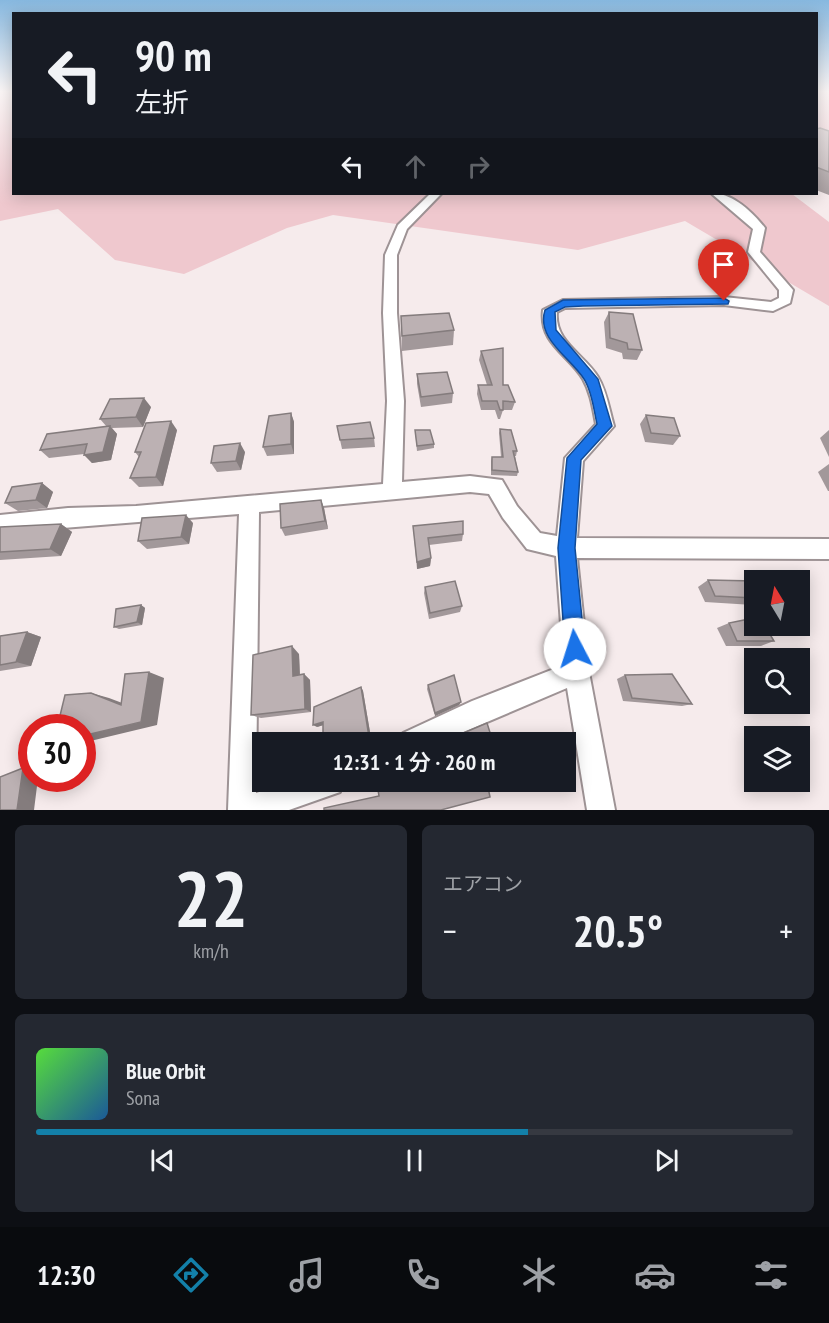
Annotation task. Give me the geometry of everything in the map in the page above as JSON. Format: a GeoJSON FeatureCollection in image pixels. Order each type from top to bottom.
{"type":"FeatureCollection","features":[{"type":"Feature","properties":{"kind":"street"},"geometry":{"type":"LineString","coordinates":[[392,489],[395,390],[391,349],[390,261],[394,242],[412,215],[435,195]]}},
{"type":"Feature","properties":{"kind":"street"},"geometry":{"type":"LineString","coordinates":[[601,810],[577,672],[566,548],[574,458],[605,426],[592,379],[551,332],[548,318],[550,310],[563,304],[700,301],[773,307],[785,300],[786,290],[754,252],[759,228],[743,212],[718,195]]}},
{"type":"Feature","properties":{"kind":"street"},"geometry":{"type":"LineString","coordinates":[[0,524],[470,484],[495,486],[510,512],[534,542],[566,548],[829,549]]}},
{"type":"Feature","properties":{"kind":"street"},"geometry":{"type":"LineString","coordinates":[[242,810],[249,504]]}},
{"type":"Feature","properties":{"kind":"street"},"geometry":{"type":"LineString","coordinates":[[434,732],[481,710],[577,672]]}},
{"type":"Feature","properties":{"kind":"street"},"geometry":{"type":"LineString","coordinates":[[248,810],[301,792]]}},
{"type":"Feature","properties":{"kind":"shaded area"},"geometry":{"type":"Polygon","coordinates":[[[0,129],[12,129],[12,195],[793,195],[829,222],[829,306],[685,221],[578,250],[333,215],[287,228],[184,274],[115,260],[58,209],[0,221],[0,129]]]}},
{"type":"Feature","properties":{"kind":"shaded area"},"geometry":{"type":"Polygon","coordinates":[[[818,129],[829,129],[829,145],[818,143],[818,129]]]}},
{"type":"Feature","properties":{"kind":"building"},"geometry":{"type":"Polygon","coordinates":[[[818,129],[829,131],[829,172],[818,168],[818,129]]]}},
{"type":"Feature","properties":{"kind":"building"},"geometry":{"type":"Polygon","coordinates":[[[609,312],[633,314],[642,350],[628,349],[627,343],[610,338],[609,312]]]}},
{"type":"Feature","properties":{"kind":"building"},"geometry":{"type":"Polygon","coordinates":[[[449,313],[454,330],[402,336],[401,316],[449,313]]]}},
{"type":"Feature","properties":{"kind":"building"},"geometry":{"type":"Polygon","coordinates":[[[503,348],[503,385],[508,385],[515,402],[503,401],[503,410],[500,410],[497,401],[482,401],[478,385],[492,385],[481,351],[503,348]]]}},
{"type":"Feature","properties":{"kind":"building"},"geometry":{"type":"Polygon","coordinates":[[[447,372],[453,393],[421,397],[417,374],[447,372]]]}},
{"type":"Feature","properties":{"kind":"building"},"geometry":{"type":"Polygon","coordinates":[[[144,398],[136,417],[100,419],[110,399],[144,398]]]}},
{"type":"Feature","properties":{"kind":"building"},"geometry":{"type":"Polygon","coordinates":[[[291,413],[291,444],[263,447],[269,416],[291,413]]]}},
{"type":"Feature","properties":{"kind":"building"},"geometry":{"type":"Polygon","coordinates":[[[646,415],[674,418],[680,436],[651,433],[646,415]]]}},
{"type":"Feature","properties":{"kind":"building"},"geometry":{"type":"Polygon","coordinates":[[[171,421],[156,477],[130,478],[141,452],[135,452],[146,423],[171,421]]]}},
{"type":"Feature","properties":{"kind":"building"},"geometry":{"type":"Polygon","coordinates":[[[370,422],[374,438],[340,440],[337,426],[370,422]]]}},
{"type":"Feature","properties":{"kind":"building"},"geometry":{"type":"Polygon","coordinates":[[[110,426],[103,452],[84,455],[87,444],[40,450],[47,434],[110,426]]]}},
{"type":"Feature","properties":{"kind":"building"},"geometry":{"type":"Polygon","coordinates":[[[500,429],[511,430],[517,451],[513,451],[518,472],[492,470],[492,457],[503,457],[500,429]]]}},
{"type":"Feature","properties":{"kind":"building"},"geometry":{"type":"Polygon","coordinates":[[[415,430],[430,430],[434,444],[417,446],[415,430]]]}},
{"type":"Feature","properties":{"kind":"building"},"geometry":{"type":"Polygon","coordinates":[[[240,443],[236,461],[211,463],[214,446],[240,443]]]}},
{"type":"Feature","properties":{"kind":"building"},"geometry":{"type":"Polygon","coordinates":[[[42,483],[36,500],[5,503],[12,487],[42,483]]]}},
{"type":"Feature","properties":{"kind":"building"},"geometry":{"type":"Polygon","coordinates":[[[321,500],[325,521],[281,528],[280,504],[321,500]]]}},
{"type":"Feature","properties":{"kind":"building"},"geometry":{"type":"Polygon","coordinates":[[[186,515],[181,537],[138,541],[142,518],[186,515]]]}},
{"type":"Feature","properties":{"kind":"building"},"geometry":{"type":"Polygon","coordinates":[[[463,521],[463,534],[428,538],[431,558],[417,562],[413,526],[463,521]]]}},
{"type":"Feature","properties":{"kind":"building"},"geometry":{"type":"Polygon","coordinates":[[[61,524],[50,549],[0,552],[0,527],[61,524]]]}},
{"type":"Feature","properties":{"kind":"building"},"geometry":{"type":"Polygon","coordinates":[[[708,580],[744,581],[744,597],[715,596],[708,580]]]}},
{"type":"Feature","properties":{"kind":"building"},"geometry":{"type":"Polygon","coordinates":[[[455,581],[462,606],[430,613],[425,587],[455,581]]]}},
{"type":"Feature","properties":{"kind":"building"},"geometry":{"type":"Polygon","coordinates":[[[141,605],[137,622],[114,627],[116,609],[141,605]]]}},
{"type":"Feature","properties":{"kind":"building"},"geometry":{"type":"Polygon","coordinates":[[[744,620],[744,636],[771,636],[774,641],[737,641],[729,623],[744,620]]]}},
{"type":"Feature","properties":{"kind":"building"},"geometry":{"type":"Polygon","coordinates":[[[27,632],[16,662],[0,665],[0,636],[27,632]]]}},
{"type":"Feature","properties":{"kind":"building"},"geometry":{"type":"Polygon","coordinates":[[[292,646],[293,676],[304,674],[305,709],[251,715],[253,655],[292,646]]]}},
{"type":"Feature","properties":{"kind":"building"},"geometry":{"type":"Polygon","coordinates":[[[149,672],[141,722],[96,733],[96,714],[60,714],[65,695],[91,693],[121,705],[125,674],[149,672]]]}},
{"type":"Feature","properties":{"kind":"building"},"geometry":{"type":"Polygon","coordinates":[[[672,674],[692,704],[632,698],[625,675],[672,674]]]}},
{"type":"Feature","properties":{"kind":"building"},"geometry":{"type":"Polygon","coordinates":[[[454,675],[461,702],[435,713],[428,685],[454,675]]]}},
{"type":"Feature","properties":{"kind":"building"},"geometry":{"type":"Polygon","coordinates":[[[361,687],[368,732],[323,732],[323,722],[313,725],[314,707],[361,687]]]}},
{"type":"Feature","properties":{"kind":"building"},"geometry":{"type":"Polygon","coordinates":[[[487,723],[490,732],[466,732],[487,723]]]}},
{"type":"Feature","properties":{"kind":"building"},"geometry":{"type":"Polygon","coordinates":[[[18,770],[20,792],[17,810],[0,810],[0,777],[18,770]]]}},
{"type":"Feature","properties":{"kind":"building"},"geometry":{"type":"Polygon","coordinates":[[[378,792],[489,792],[490,797],[441,810],[324,810],[324,808],[379,796],[378,792]]]}},
{"type":"Feature","properties":{"kind":"route"},"geometry":{"type":"LineString","coordinates":[[575,649],[566,548],[574,458],[605,426],[592,379],[551,332],[548,318],[550,310],[563,304],[724,301]]}}]}
